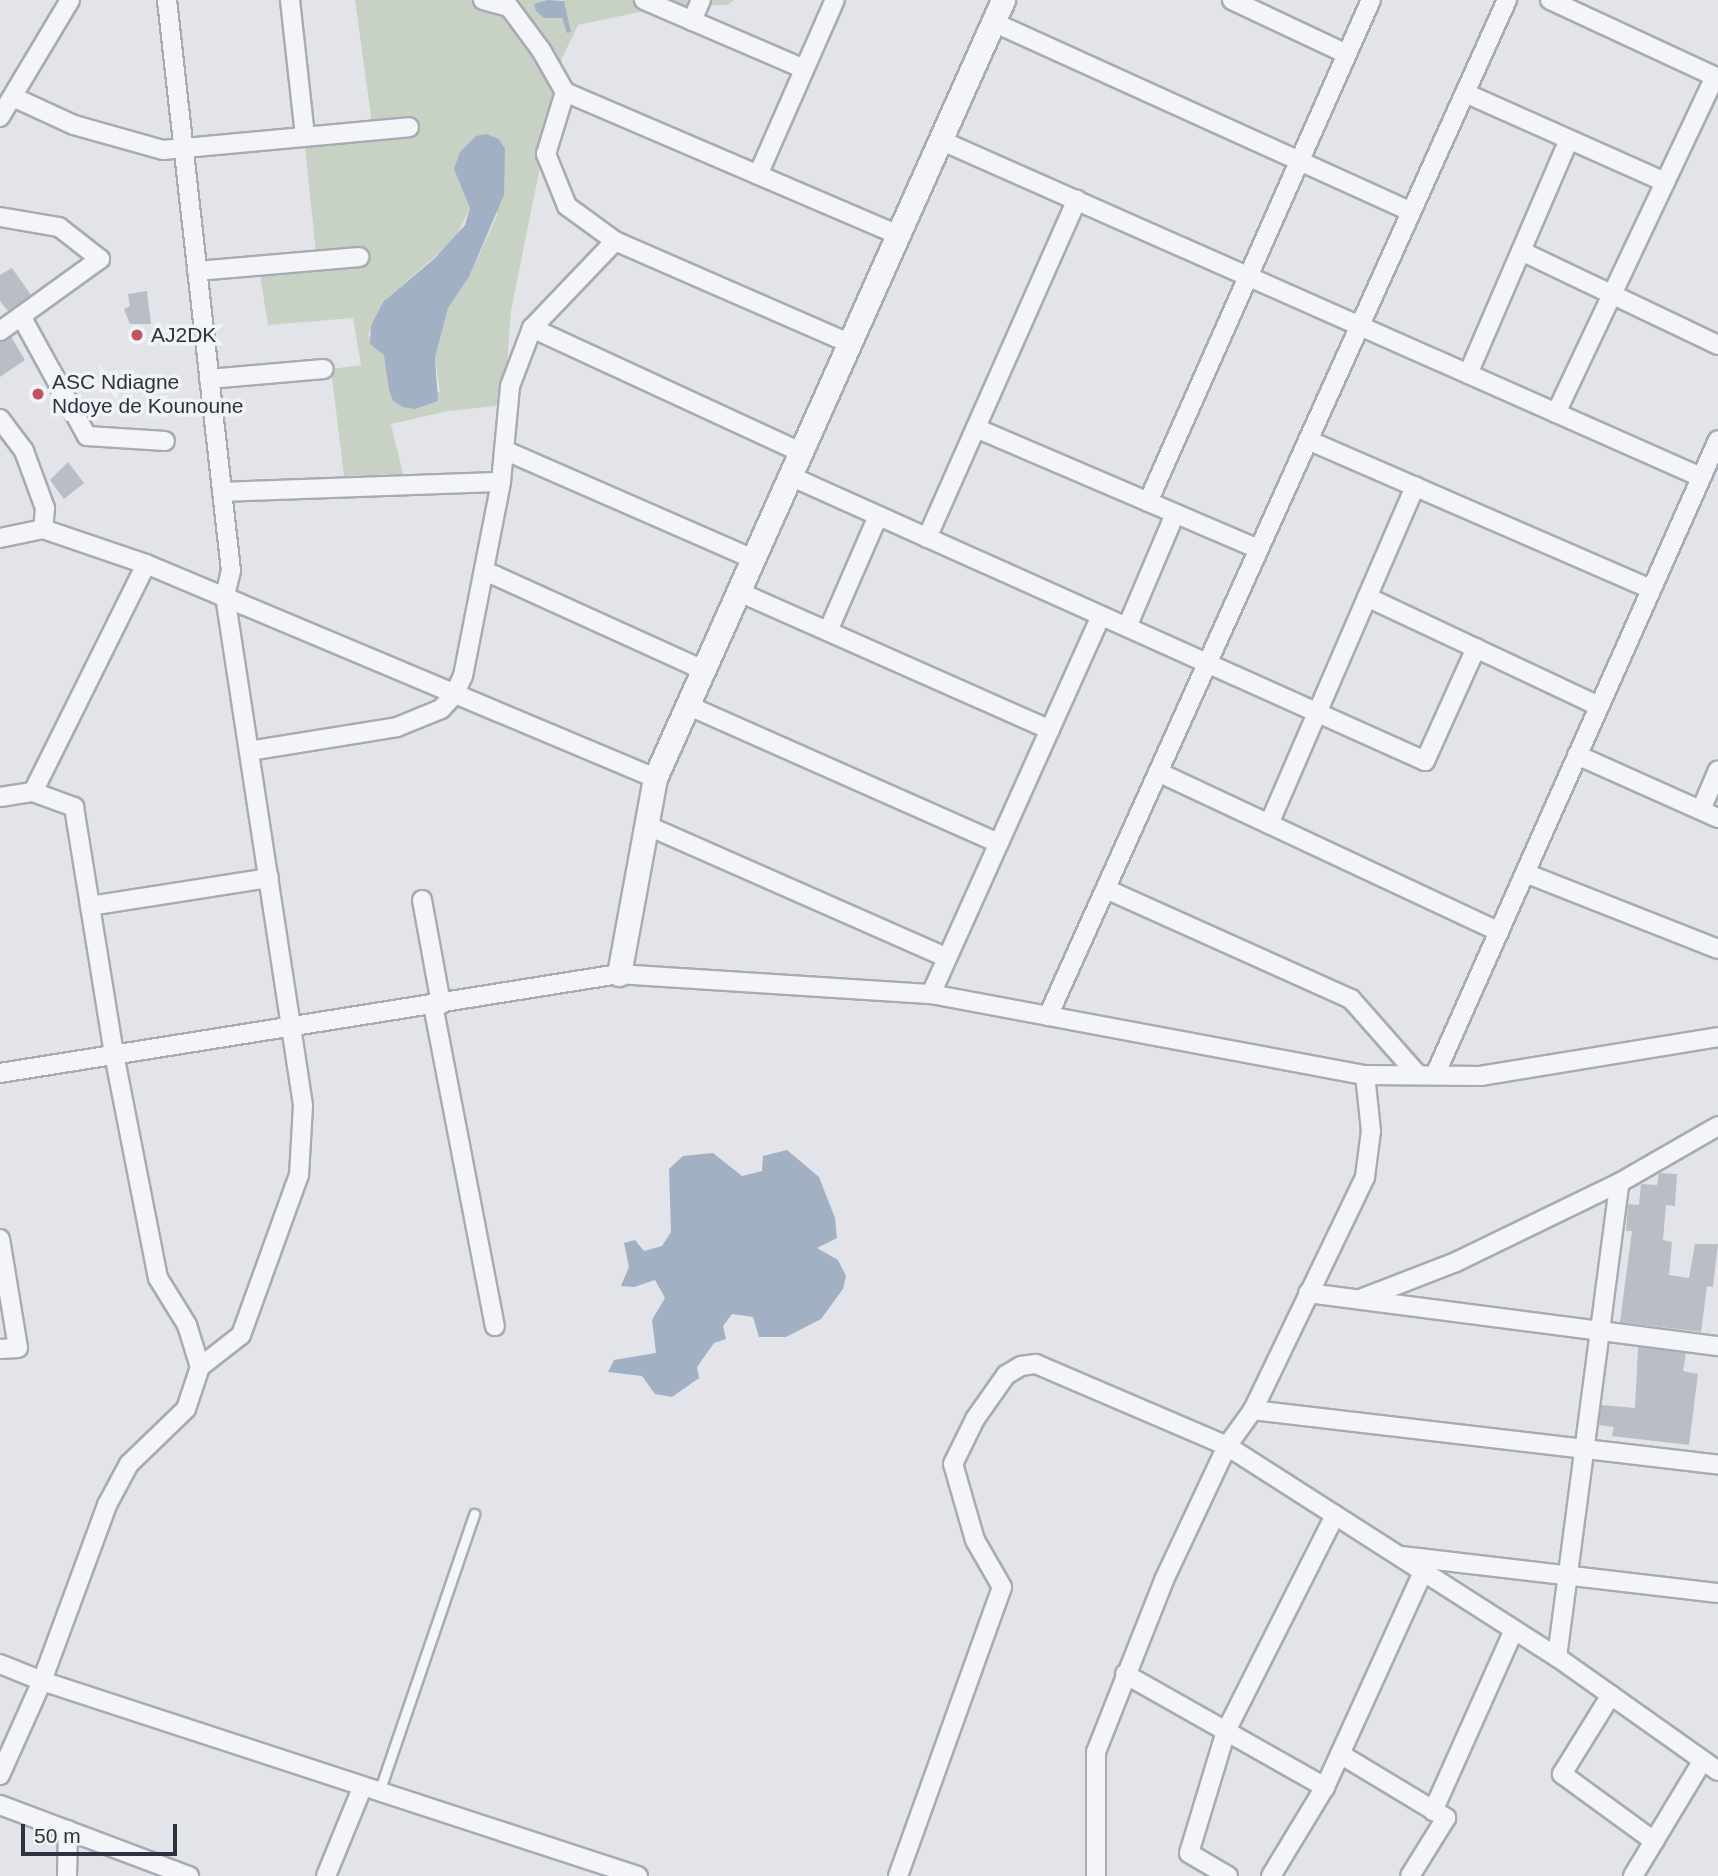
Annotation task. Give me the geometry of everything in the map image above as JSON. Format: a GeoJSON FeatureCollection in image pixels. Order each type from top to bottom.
{"type":"FeatureCollection","features":[{"type":"Feature","properties":{"kind":"street"},"geometry":{"type":"LineString","coordinates":[[0,117],[70,0]]}},
{"type":"Feature","properties":{"kind":"street"},"geometry":{"type":"LineString","coordinates":[[0,1775],[42,1681],[107,1505],[129,1464],[186,1409],[200,1367],[241,1335],[299,1175],[303,1105],[225,596],[231,571],[167,0]]}},
{"type":"Feature","properties":{"kind":"street"},"geometry":{"type":"LineString","coordinates":[[290,0],[305,136]]}},
{"type":"Feature","properties":{"kind":"street"},"geometry":{"type":"LineString","coordinates":[[483,0],[505,3],[541,50],[565,92],[898,234]]}},
{"type":"Feature","properties":{"kind":"street"},"geometry":{"type":"LineString","coordinates":[[644,0],[804,69]]}},
{"type":"Feature","properties":{"kind":"street"},"geometry":{"type":"LineString","coordinates":[[692,20],[701,0]]}},
{"type":"Feature","properties":{"kind":"street"},"geometry":{"type":"LineString","coordinates":[[758,175],[835,0]]}},
{"type":"Feature","properties":{"kind":"street"},"geometry":{"type":"LineString","coordinates":[[619,974],[655,778],[1003,0]]}},
{"type":"Feature","properties":{"kind":"street"},"geometry":{"type":"LineString","coordinates":[[1148,502],[1371,0]]}},
{"type":"Feature","properties":{"kind":"street"},"geometry":{"type":"LineString","coordinates":[[1048,1016],[1507,0]]}},
{"type":"Feature","properties":{"kind":"street"},"geometry":{"type":"LineString","coordinates":[[1550,0],[1716,78],[1556,413]]}},
{"type":"Feature","properties":{"kind":"street"},"geometry":{"type":"LineString","coordinates":[[1239,2],[1347,54]]}},
{"type":"Feature","properties":{"kind":"street"},"geometry":{"type":"LineString","coordinates":[[993,22],[1411,212]]}},
{"type":"Feature","properties":{"kind":"street"},"geometry":{"type":"LineString","coordinates":[[565,92],[549,131],[546,154],[550,172],[567,206],[615,241],[849,343]]}},
{"type":"Feature","properties":{"kind":"street"},"geometry":{"type":"LineString","coordinates":[[1465,93],[1665,182]]}},
{"type":"Feature","properties":{"kind":"street"},"geometry":{"type":"LineString","coordinates":[[13,97],[87,129],[151,147],[183,148],[409,127]]}},
{"type":"Feature","properties":{"kind":"street"},"geometry":{"type":"LineString","coordinates":[[1468,374],[1569,139]]}},
{"type":"Feature","properties":{"kind":"street"},"geometry":{"type":"LineString","coordinates":[[940,140],[1701,477]]}},
{"type":"Feature","properties":{"kind":"street"},"geometry":{"type":"LineString","coordinates":[[927,538],[1077,200]]}},
{"type":"Feature","properties":{"kind":"street"},"geometry":{"type":"LineString","coordinates":[[0,217],[60,227],[100,259],[0,331]]}},
{"type":"Feature","properties":{"kind":"street"},"geometry":{"type":"LineString","coordinates":[[249,751],[375,733],[421,719],[441,709],[454,695],[463,676],[501,482],[510,386],[532,328],[615,241]]}},
{"type":"Feature","properties":{"kind":"street"},"geometry":{"type":"LineString","coordinates":[[1521,251],[1718,345]]}},
{"type":"Feature","properties":{"kind":"street"},"geometry":{"type":"LineString","coordinates":[[197,271],[359,257]]}},
{"type":"Feature","properties":{"kind":"street"},"geometry":{"type":"LineString","coordinates":[[21,316],[87,436],[165,442]]}},
{"type":"Feature","properties":{"kind":"street"},"geometry":{"type":"LineString","coordinates":[[532,328],[800,452]]}},
{"type":"Feature","properties":{"kind":"street"},"geometry":{"type":"LineString","coordinates":[[209,379],[324,369]]}},
{"type":"Feature","properties":{"kind":"street"},"geometry":{"type":"LineString","coordinates":[[0,419],[24,451],[45,508],[43,529]]}},
{"type":"Feature","properties":{"kind":"street"},"geometry":{"type":"LineString","coordinates":[[976,428],[1258,550]]}},
{"type":"Feature","properties":{"kind":"street"},"geometry":{"type":"LineString","coordinates":[[1308,440],[1651,589]]}},
{"type":"Feature","properties":{"kind":"street"},"geometry":{"type":"LineString","coordinates":[[1426,1075],[1499,932],[1718,440]]}},
{"type":"Feature","properties":{"kind":"street"},"geometry":{"type":"LineString","coordinates":[[504,450],[752,559]]}},
{"type":"Feature","properties":{"kind":"street"},"geometry":{"type":"LineString","coordinates":[[790,476],[1424,761],[1476,648]]}},
{"type":"Feature","properties":{"kind":"street"},"geometry":{"type":"LineString","coordinates":[[222,492],[501,482]]}},
{"type":"Feature","properties":{"kind":"street"},"geometry":{"type":"LineString","coordinates":[[1269,824],[1415,486]]}},
{"type":"Feature","properties":{"kind":"street"},"geometry":{"type":"LineString","coordinates":[[1127,628],[1175,514]]}},
{"type":"Feature","properties":{"kind":"street"},"geometry":{"type":"LineString","coordinates":[[828,631],[878,516]]}},
{"type":"Feature","properties":{"kind":"street"},"geometry":{"type":"LineString","coordinates":[[0,538],[43,529],[146,564],[655,778]]}},
{"type":"Feature","properties":{"kind":"street"},"geometry":{"type":"LineString","coordinates":[[33,792],[146,564]]}},
{"type":"Feature","properties":{"kind":"street"},"geometry":{"type":"LineString","coordinates":[[485,570],[703,670]]}},
{"type":"Feature","properties":{"kind":"street"},"geometry":{"type":"LineString","coordinates":[[739,592],[1050,730]]}},
{"type":"Feature","properties":{"kind":"street"},"geometry":{"type":"LineString","coordinates":[[1367,597],[1599,706]]}},
{"type":"Feature","properties":{"kind":"street"},"geometry":{"type":"LineString","coordinates":[[931,994],[1101,616]]}},
{"type":"Feature","properties":{"kind":"street"},"geometry":{"type":"LineString","coordinates":[[687,705],[999,844]]}},
{"type":"Feature","properties":{"kind":"street"},"geometry":{"type":"LineString","coordinates":[[1577,755],[1718,818]]}},
{"type":"Feature","properties":{"kind":"street"},"geometry":{"type":"LineString","coordinates":[[1701,810],[1718,771]]}},
{"type":"Feature","properties":{"kind":"street"},"geometry":{"type":"LineString","coordinates":[[1158,772],[1499,932]]}},
{"type":"Feature","properties":{"kind":"street"},"geometry":{"type":"LineString","coordinates":[[0,797],[33,792],[74,807],[114,1054],[158,1278],[187,1325],[200,1367]]}},
{"type":"Feature","properties":{"kind":"street"},"geometry":{"type":"LineString","coordinates":[[646,825],[947,958]]}},
{"type":"Feature","properties":{"kind":"street"},"geometry":{"type":"LineString","coordinates":[[1525,873],[1718,949]]}},
{"type":"Feature","properties":{"kind":"street"},"geometry":{"type":"LineString","coordinates":[[90,906],[269,878]]}},
{"type":"Feature","properties":{"kind":"street"},"geometry":{"type":"LineString","coordinates":[[1106,889],[1350,999],[1426,1075]]}},
{"type":"Feature","properties":{"kind":"street"},"geometry":{"type":"LineString","coordinates":[[422,900],[437,1004],[495,1326]]}},
{"type":"Feature","properties":{"kind":"street"},"geometry":{"type":"LineString","coordinates":[[0,1073],[619,974],[931,994],[1365,1075],[1480,1076],[1718,1037]]}},
{"type":"Feature","properties":{"kind":"street"},"geometry":{"type":"LineString","coordinates":[[1096,1876],[1096,1752],[1125,1674],[1227,1446],[1253,1410],[1365,1177],[1371,1131],[1365,1075]]}},
{"type":"Feature","properties":{"kind":"street"},"geometry":{"type":"LineString","coordinates":[[1360,1300],[1456,1262],[1619,1184],[1718,1126]]}},
{"type":"Feature","properties":{"kind":"street"},"geometry":{"type":"LineString","coordinates":[[1557,1657],[1619,1184]]}},
{"type":"Feature","properties":{"kind":"street"},"geometry":{"type":"LineString","coordinates":[[0,1239],[18,1348],[0,1349]]}},
{"type":"Feature","properties":{"kind":"street"},"geometry":{"type":"LineString","coordinates":[[1308,1293],[1718,1346]]}},
{"type":"Feature","properties":{"kind":"street"},"geometry":{"type":"LineString","coordinates":[[898,1876],[1002,1587],[975,1540],[953,1464],[975,1419],[1006,1375],[1036,1364],[1227,1446],[1557,1657],[1711,1765],[1654,1842],[1633,1876]]}},
{"type":"Feature","properties":{"kind":"street"},"geometry":{"type":"LineString","coordinates":[[1253,1410],[1718,1465]]}},
{"type":"Feature","properties":{"kind":"street"},"geometry":{"type":"LineString","coordinates":[[1228,1876],[1189,1853],[1226,1731],[1335,1515]]}},
{"type":"Feature","properties":{"kind":"street"},"geometry":{"type":"LineString","coordinates":[[1398,1556],[1718,1593]]}},
{"type":"Feature","properties":{"kind":"street"},"geometry":{"type":"LineString","coordinates":[[1271,1876],[1325,1787],[1423,1572]]}},
{"type":"Feature","properties":{"kind":"street"},"geometry":{"type":"LineString","coordinates":[[1433,1811],[1514,1630]]}},
{"type":"Feature","properties":{"kind":"street"},"geometry":{"type":"LineString","coordinates":[[0,1658],[0,1664],[42,1681],[617,1873],[638,1876]]}},
{"type":"Feature","properties":{"kind":"street"},"geometry":{"type":"LineString","coordinates":[[1125,1674],[1325,1787]]}},
{"type":"Feature","properties":{"kind":"street"},"geometry":{"type":"LineString","coordinates":[[1611,1695],[1562,1774],[1654,1842]]}},
{"type":"Feature","properties":{"kind":"street"},"geometry":{"type":"LineString","coordinates":[[1340,1755],[1446,1818],[1410,1876]]}},
{"type":"Feature","properties":{"kind":"street"},"geometry":{"type":"LineString","coordinates":[[326,1876],[371,1789]]}},
{"type":"Feature","properties":{"kind":"street"},"geometry":{"type":"LineString","coordinates":[[0,1805],[189,1876]]}},
{"type":"Feature","properties":{"kind":"street"},"geometry":{"type":"LineString","coordinates":[[67,1876],[68,1830]]}},
{"type":"Feature","properties":{"kind":"lane"},"geometry":{"type":"LineString","coordinates":[[371,1789],[474,1514]]}},
{"type":"Feature","properties":{"kind":"green space"},"geometry":{"type":"Polygon","coordinates":[[[355,0],[548,0],[534,5],[539,14],[562,18],[571,32],[563,0],[734,0],[727,5],[668,6],[578,25],[562,58],[511,311],[504,405],[448,411],[391,424],[403,474],[344,476],[331,369],[361,365],[353,318],[268,325],[260,275],[318,271],[303,129],[372,123],[355,0]],[[464,190],[470,208],[455,239],[383,302],[368,335],[384,354],[388,371],[440,392],[435,358],[448,308],[469,277],[498,213],[464,190]]]}},
{"type":"Feature","properties":{"kind":"water"},"geometry":{"type":"Polygon","coordinates":[[[548,0],[564,1],[571,32],[567,33],[562,18],[544,18],[536,11],[534,4],[548,0]]]}},
{"type":"Feature","properties":{"kind":"water"},"geometry":{"type":"Polygon","coordinates":[[[486,134],[499,139],[505,149],[504,195],[469,277],[448,308],[435,358],[438,401],[415,409],[403,407],[393,401],[384,355],[370,344],[371,326],[383,302],[435,258],[465,225],[470,208],[454,169],[460,152],[476,136],[486,134]]]}},
{"type":"Feature","properties":{"kind":"water"},"geometry":{"type":"Polygon","coordinates":[[[787,1150],[819,1177],[835,1218],[837,1238],[817,1248],[838,1260],[846,1276],[843,1289],[821,1319],[786,1337],[759,1337],[753,1317],[732,1314],[723,1326],[726,1339],[714,1343],[697,1367],[699,1378],[672,1397],[655,1394],[642,1376],[608,1372],[614,1360],[656,1353],[652,1320],[665,1298],[655,1280],[634,1287],[621,1286],[629,1267],[624,1243],[635,1240],[644,1251],[662,1246],[671,1232],[669,1169],[683,1156],[713,1153],[742,1176],[762,1171],[763,1156],[787,1150]]]}},
{"type":"Feature","properties":{"kind":"building"},"geometry":{"type":"Polygon","coordinates":[[[12,268],[31,295],[8,311],[0,301],[0,275],[12,268]]]}},
{"type":"Feature","properties":{"kind":"building"},"geometry":{"type":"Polygon","coordinates":[[[147,291],[151,324],[130,324],[124,309],[130,306],[128,294],[147,291]]]}},
{"type":"Feature","properties":{"kind":"building"},"geometry":{"type":"Polygon","coordinates":[[[11,337],[25,360],[0,377],[0,342],[11,337]]]}},
{"type":"Feature","properties":{"kind":"building"},"geometry":{"type":"Polygon","coordinates":[[[68,462],[84,483],[64,499],[50,480],[68,462]]]}},
{"type":"Feature","properties":{"kind":"building"},"geometry":{"type":"Polygon","coordinates":[[[1659,1173],[1677,1174],[1675,1206],[1666,1205],[1663,1240],[1672,1242],[1669,1275],[1689,1278],[1695,1244],[1718,1244],[1713,1287],[1707,1286],[1701,1332],[1620,1322],[1632,1231],[1626,1231],[1628,1204],[1639,1205],[1641,1184],[1657,1185],[1659,1173]]]}},
{"type":"Feature","properties":{"kind":"building"},"geometry":{"type":"Polygon","coordinates":[[[1638,1347],[1686,1353],[1683,1371],[1698,1374],[1689,1445],[1612,1436],[1614,1427],[1599,1425],[1601,1405],[1635,1408],[1638,1347]]]}},
{"type":"Feature","properties":{"kind":"place","name":"AJ2DK"},"geometry":{"type":"Point","coordinates":[137,335]}},
{"type":"Feature","properties":{"kind":"place","name":"ASC Ndiagne Ndoye de Kounoune"},"geometry":{"type":"Point","coordinates":[38,394]}}]}
